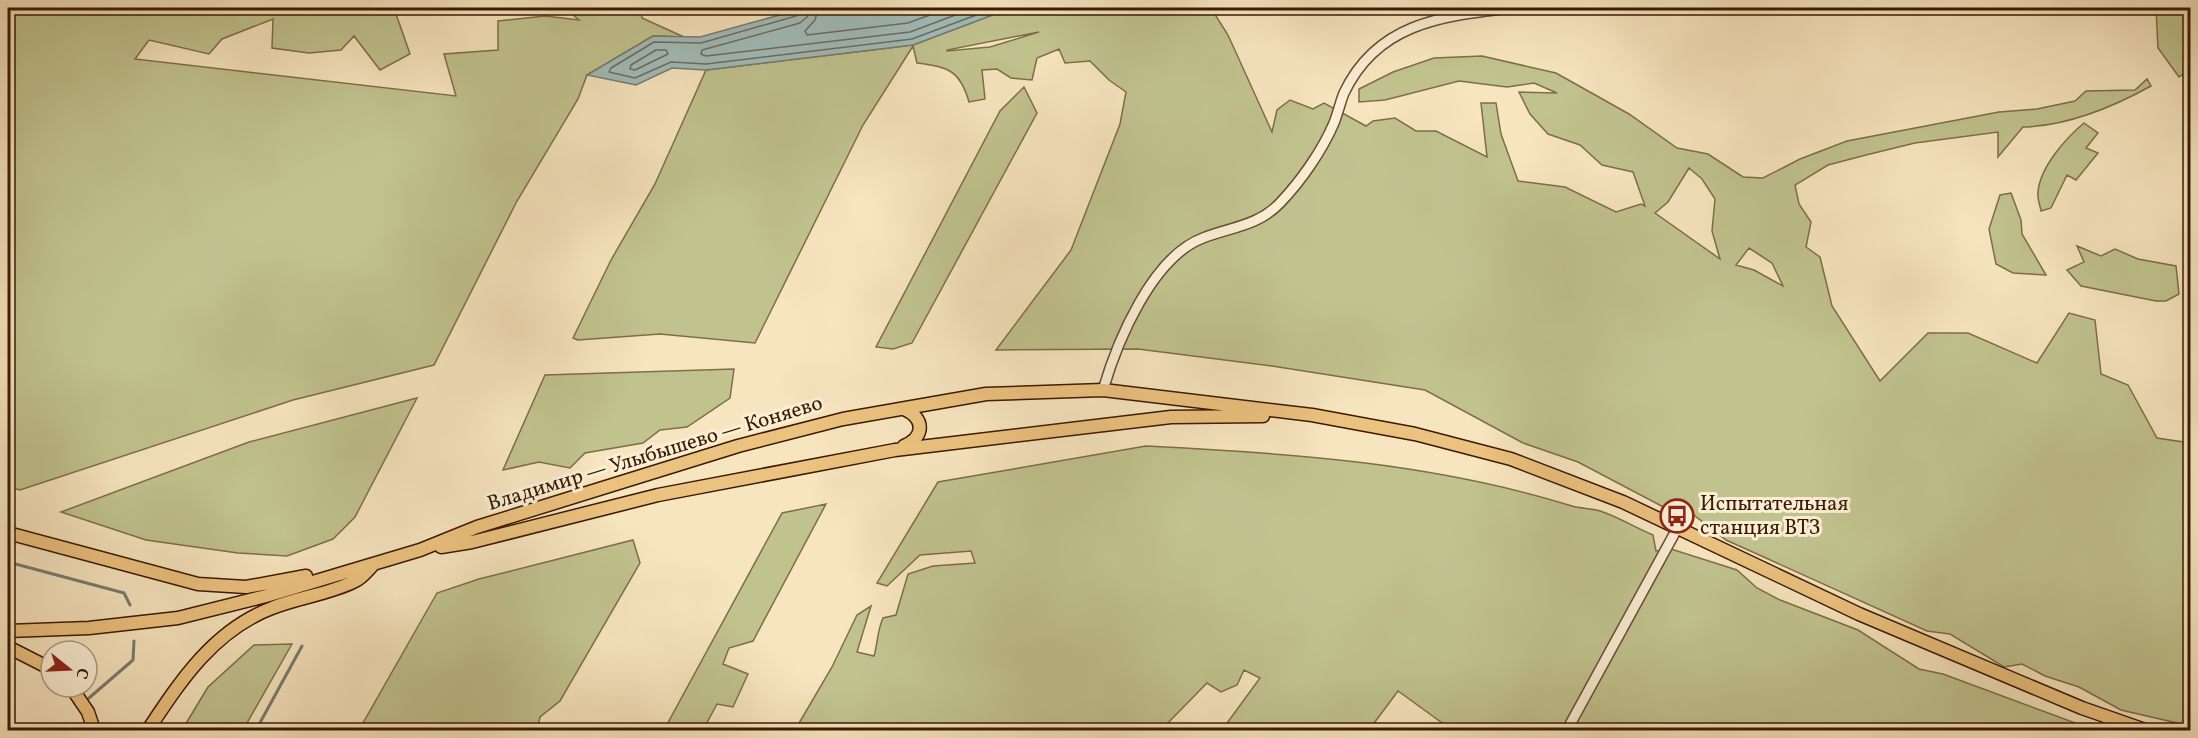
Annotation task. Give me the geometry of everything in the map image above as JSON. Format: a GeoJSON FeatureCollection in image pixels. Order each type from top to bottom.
{"type":"FeatureCollection","features":[{"type":"Feature","properties":{"kind":"main road","name":"Владимир — Улыбышево — Коняево"},"geometry":{"type":"LineString","coordinates":[[8,631],[89,628],[178,618],[266,596],[420,550],[477,527],[738,446],[843,419],[986,394],[1103,390],[1312,415],[1455,444],[1511,459],[1623,502],[1891,627],[2082,708],[2145,730]]}},
{"type":"Feature","properties":{"kind":"main road","name":"Владимир — Улыбышево — Коняево"},"geometry":{"type":"LineString","coordinates":[[895,450],[915,442],[921,433],[920,422],[913,413],[904,409]]}},
{"type":"Feature","properties":{"kind":"main road","name":"Владимир — Улыбышево — Коняево"},"geometry":{"type":"LineString","coordinates":[[420,550],[472,542],[658,495],[895,450],[1171,417],[1253,415],[1363,425]]}},
{"type":"Feature","properties":{"kind":"main road"},"geometry":{"type":"LineString","coordinates":[[8,533],[198,584],[246,587],[375,563]]}},
{"type":"Feature","properties":{"kind":"main road"},"geometry":{"type":"LineString","coordinates":[[148,730],[199,658],[224,635],[250,618],[273,607],[357,581],[375,563]]}},
{"type":"Feature","properties":{"kind":"main road"},"geometry":{"type":"LineString","coordinates":[[8,647],[39,663]]}},
{"type":"Feature","properties":{"kind":"main road"},"geometry":{"type":"LineString","coordinates":[[79,699],[88,712],[94,730]]}},
{"type":"Feature","properties":{"kind":"street"},"geometry":{"type":"LineString","coordinates":[[1103,390],[1115,351],[1134,310],[1167,264],[1185,247],[1202,238],[1250,224],[1264,217],[1281,202],[1318,153],[1334,123],[1345,92],[1360,68],[1377,49],[1401,32],[1427,21],[1510,8]]}},
{"type":"Feature","properties":{"kind":"street"},"geometry":{"type":"LineString","coordinates":[[1567,730],[1678,528]]}},
{"type":"Feature","properties":{"kind":"green space"},"geometry":{"type":"Polygon","coordinates":[[[8,8],[390,8],[396,14],[410,54],[380,70],[354,36],[341,50],[309,53],[272,48],[273,19],[222,39],[209,54],[149,40],[135,59],[456,96],[444,54],[498,50],[498,21],[545,16],[579,20],[565,8],[641,8],[642,18],[684,37],[653,36],[587,75],[578,99],[517,201],[434,365],[293,400],[20,490],[8,487],[8,45],[11,44],[8,35],[8,8]]]}},
{"type":"Feature","properties":{"kind":"green space"},"geometry":{"type":"Polygon","coordinates":[[[1011,8],[1211,8],[1228,35],[1272,132],[1277,110],[1290,100],[1313,109],[1324,103],[1366,126],[1373,121],[1395,118],[1416,131],[1436,131],[1487,157],[1481,103],[1496,103],[1501,134],[1518,181],[1565,187],[1616,212],[1641,204],[1645,206],[1633,172],[1602,165],[1580,145],[1548,134],[1530,114],[1519,92],[1557,93],[1534,83],[1507,87],[1459,81],[1385,100],[1359,102],[1359,89],[1393,72],[1434,58],[1482,56],[1556,73],[1629,114],[1677,148],[1708,154],[1743,177],[1763,178],[1800,159],[1847,141],[1999,112],[2037,109],[2075,101],[2086,91],[2135,90],[2147,79],[2151,86],[2105,108],[2056,123],[2023,127],[1998,157],[1998,132],[1915,143],[1828,165],[1795,185],[1799,204],[1811,222],[1806,247],[1820,257],[1832,306],[1880,381],[1928,333],[1968,333],[2037,363],[2069,313],[2095,320],[2101,374],[2128,385],[2157,438],[2190,443],[2190,726],[2121,710],[2079,687],[2045,676],[2022,664],[2004,667],[1950,634],[1927,631],[1726,540],[1686,509],[1669,510],[1578,462],[1523,443],[1425,390],[1272,366],[1138,349],[996,350],[1071,250],[1120,124],[1126,92],[1109,80],[1090,61],[1065,63],[1059,49],[1037,58],[1032,80],[1011,78],[997,69],[982,70],[985,99],[969,102],[961,83],[951,72],[937,66],[917,63],[913,46],[863,125],[755,343],[660,334],[578,340],[573,338],[611,260],[655,184],[706,70],[913,45],[1011,8]],[[1039,32],[947,50],[947,51],[990,47],[1039,32]],[[1689,168],[1668,202],[1655,213],[1720,259],[1712,231],[1715,199],[1702,179],[1689,168]],[[1749,248],[1736,265],[1754,270],[1783,286],[1772,263],[1749,248]]]}},
{"type":"Feature","properties":{"kind":"green space"},"geometry":{"type":"Polygon","coordinates":[[[2156,8],[2190,8],[2190,70],[2179,77],[2158,48],[2156,8]]]}},
{"type":"Feature","properties":{"kind":"green space"},"geometry":{"type":"Polygon","coordinates":[[[1024,87],[1037,113],[912,343],[893,349],[876,347],[1000,111],[1024,87]]]}},
{"type":"Feature","properties":{"kind":"green space"},"geometry":{"type":"Polygon","coordinates":[[[2084,123],[2098,133],[2086,148],[2098,153],[2076,180],[2067,175],[2051,208],[2041,211],[2038,194],[2044,173],[2062,145],[2084,123]]]}},
{"type":"Feature","properties":{"kind":"green space"},"geometry":{"type":"Polygon","coordinates":[[[2011,193],[2021,220],[2022,234],[2046,275],[2013,273],[1996,264],[1989,229],[2000,195],[2011,193]]]}},
{"type":"Feature","properties":{"kind":"green space"},"geometry":{"type":"Polygon","coordinates":[[[2077,246],[2101,256],[2115,249],[2138,259],[2176,266],[2179,294],[2166,301],[2156,301],[2081,286],[2067,270],[2084,262],[2077,246]]]}},
{"type":"Feature","properties":{"kind":"green space"},"geometry":{"type":"Polygon","coordinates":[[[734,369],[730,398],[687,427],[660,430],[643,443],[585,453],[570,468],[539,462],[503,470],[545,375],[734,369]]]}},
{"type":"Feature","properties":{"kind":"green space"},"geometry":{"type":"Polygon","coordinates":[[[417,398],[355,517],[333,539],[287,556],[238,553],[146,540],[61,512],[249,442],[417,398]]]}},
{"type":"Feature","properties":{"kind":"green space"},"geometry":{"type":"Polygon","coordinates":[[[1146,446],[1254,452],[1361,462],[1467,479],[1599,511],[1653,535],[1656,551],[1671,549],[1737,570],[1757,588],[1780,600],[1858,630],[1919,669],[1943,674],[2094,730],[1452,730],[1398,691],[1369,730],[1222,730],[1260,678],[1244,670],[1237,685],[1221,692],[1207,683],[1161,730],[795,730],[832,667],[857,615],[871,606],[857,652],[874,656],[883,618],[896,615],[908,574],[933,566],[975,563],[971,551],[920,555],[887,586],[877,583],[938,482],[1146,446]]]}},
{"type":"Feature","properties":{"kind":"green space"},"geometry":{"type":"Polygon","coordinates":[[[826,504],[753,641],[729,648],[723,664],[748,674],[733,707],[717,704],[703,730],[664,730],[782,513],[826,504]]]}},
{"type":"Feature","properties":{"kind":"green space"},"geometry":{"type":"Polygon","coordinates":[[[633,540],[640,563],[560,701],[540,717],[537,730],[359,730],[437,593],[479,579],[633,540]]]}},
{"type":"Feature","properties":{"kind":"green space"},"geometry":{"type":"Polygon","coordinates":[[[292,644],[243,730],[182,730],[208,687],[254,645],[292,644]]]}},
{"type":"Feature","properties":{"kind":"water"},"geometry":{"type":"Polygon","coordinates":[[[805,8],[1011,8],[913,45],[706,70],[672,68],[636,85],[587,75],[653,36],[700,37],[805,8]]]}},
{"type":"Feature","properties":{"kind":"waterway"},"geometry":{"type":"LineString","coordinates":[[448,8],[486,11],[522,8]]}},
{"type":"Feature","properties":{"kind":"waterway"},"geometry":{"type":"LineString","coordinates":[[8,562],[124,593],[130,605]]}},
{"type":"Feature","properties":{"kind":"waterway"},"geometry":{"type":"LineString","coordinates":[[99,689],[133,660],[134,641]]}},
{"type":"Feature","properties":{"kind":"waterway"},"geometry":{"type":"LineString","coordinates":[[256,730],[302,646]]}},
{"type":"Feature","properties":{"kind":"place","name":"Испытательная станция ВТЗ"},"geometry":{"type":"Point","coordinates":[1677,516]}}]}
